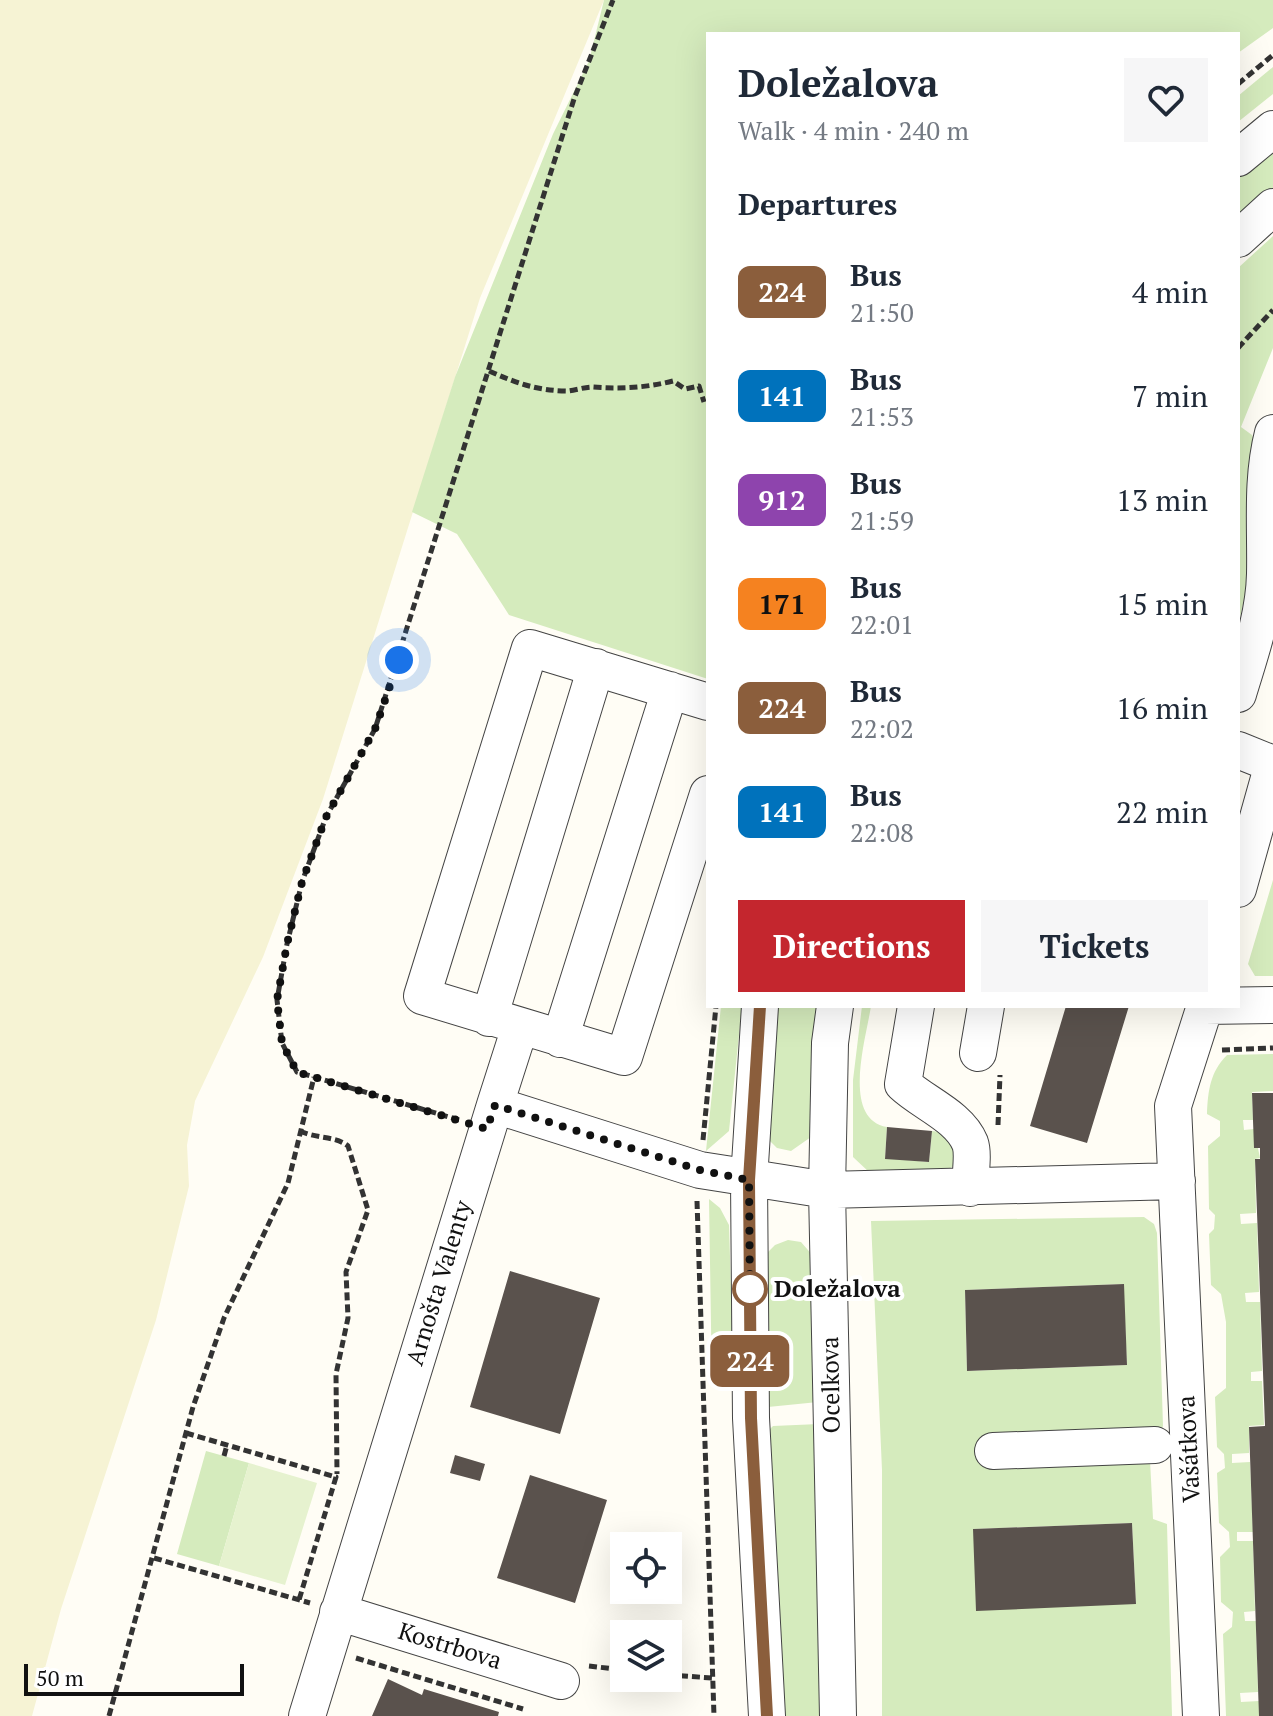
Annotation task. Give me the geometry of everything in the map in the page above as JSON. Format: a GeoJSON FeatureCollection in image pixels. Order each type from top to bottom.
{"type":"FeatureCollection","features":[{"type":"Feature","properties":{"kind":"street"},"geometry":{"type":"LineString","coordinates":[[1240,156],[1273,129]]}},
{"type":"Feature","properties":{"kind":"street"},"geometry":{"type":"LineString","coordinates":[[1240,237],[1273,207]]}},
{"type":"Feature","properties":{"kind":"street"},"geometry":{"type":"LineString","coordinates":[[1240,688],[1261,620],[1269,570],[1263,517],[1273,433]]}},
{"type":"Feature","properties":{"kind":"street"},"geometry":{"type":"LineString","coordinates":[[706,701],[530,648],[422,996],[624,1057],[706,800]]}},
{"type":"Feature","properties":{"kind":"street","name":"Arnošta Valenty"},"geometry":{"type":"LineString","coordinates":[[307,1716],[491,1117],[504,1022],[596,667]]}},
{"type":"Feature","properties":{"kind":"street"},"geometry":{"type":"LineString","coordinates":[[560,1039],[670,690]]}},
{"type":"Feature","properties":{"kind":"street"},"geometry":{"type":"LineString","coordinates":[[1240,751],[1273,764],[1240,882]]}},
{"type":"Feature","properties":{"kind":"street"},"geometry":{"type":"LineString","coordinates":[[1240,1005],[1273,1005]]}},
{"type":"Feature","properties":{"kind":"street"},"geometry":{"type":"LineString","coordinates":[[760,1008],[749,1180],[751,1418],[767,1716]]}},
{"type":"Feature","properties":{"kind":"street","name":"Ocelkova"},"geometry":{"type":"LineString","coordinates":[[835,1008],[830,1043],[827,1190],[838,1716]]}},
{"type":"Feature","properties":{"kind":"street"},"geometry":{"type":"LineString","coordinates":[[916,1008],[903,1084],[920,1100],[949,1118],[970,1143],[970,1188]]}},
{"type":"Feature","properties":{"kind":"street"},"geometry":{"type":"LineString","coordinates":[[986,1008],[989,1058]]}},
{"type":"Feature","properties":{"kind":"street","name":"Vašátkova"},"geometry":{"type":"LineString","coordinates":[[1201,1716],[1173,1106],[1204,1008]]}},
{"type":"Feature","properties":{"kind":"street"},"geometry":{"type":"LineString","coordinates":[[491,1117],[700,1170],[827,1190],[1177,1181]]}},
{"type":"Feature","properties":{"kind":"street"},"geometry":{"type":"LineString","coordinates":[[993,1451],[1155,1445]]}},
{"type":"Feature","properties":{"kind":"street","name":"Kostrbova"},"geometry":{"type":"LineString","coordinates":[[338,1612],[561,1681]]}},
{"type":"Feature","properties":{"kind":"path"},"geometry":{"type":"LineString","coordinates":[[491,1117],[297,1072],[282,1043],[277,1000],[302,882],[326,817],[375,729],[460,471],[574,99],[613,0]]}},
{"type":"Feature","properties":{"kind":"path"},"geometry":{"type":"LineString","coordinates":[[1240,82],[1273,55]]}},
{"type":"Feature","properties":{"kind":"path"},"geometry":{"type":"LineString","coordinates":[[1240,346],[1273,310]]}},
{"type":"Feature","properties":{"kind":"path"},"geometry":{"type":"LineString","coordinates":[[489,371],[527,388],[569,391],[593,387],[608,391],[632,385],[642,388],[673,381],[685,389],[699,386],[704,402]]}},
{"type":"Feature","properties":{"kind":"path"},"geometry":{"type":"LineString","coordinates":[[714,1716],[697,1212],[716,1008]]}},
{"type":"Feature","properties":{"kind":"path"},"geometry":{"type":"LineString","coordinates":[[989,1058],[999,1133]]}},
{"type":"Feature","properties":{"kind":"path"},"geometry":{"type":"LineString","coordinates":[[109,1716],[186,1433],[224,1318],[288,1183],[314,1077]]}},
{"type":"Feature","properties":{"kind":"path"},"geometry":{"type":"LineString","coordinates":[[300,1131],[320,1140],[340,1139],[348,1146],[368,1210],[346,1272],[348,1318],[336,1374],[337,1474]]}},
{"type":"Feature","properties":{"kind":"path"},"geometry":{"type":"LineString","coordinates":[[186,1433],[336,1477],[299,1600]]}},
{"type":"Feature","properties":{"kind":"path"},"geometry":{"type":"LineString","coordinates":[[224,1456],[227,1445]]}},
{"type":"Feature","properties":{"kind":"path"},"geometry":{"type":"LineString","coordinates":[[270,1469],[272,1459]]}},
{"type":"Feature","properties":{"kind":"path"},"geometry":{"type":"LineString","coordinates":[[154,1558],[338,1612]]}},
{"type":"Feature","properties":{"kind":"path"},"geometry":{"type":"LineString","coordinates":[[230,1579],[233,1569]]}},
{"type":"Feature","properties":{"kind":"path"},"geometry":{"type":"LineString","coordinates":[[348,1656],[523,1709],[521,1716]]}},
{"type":"Feature","properties":{"kind":"path"},"geometry":{"type":"LineString","coordinates":[[682,1676],[713,1678]]}},
{"type":"Feature","properties":{"kind":"shaded area"},"geometry":{"type":"Polygon","coordinates":[[[0,0],[604,0],[480,298],[323,799],[263,957],[195,1101],[187,1145],[189,1186],[156,1320],[61,1609],[32,1716],[0,1716],[0,0]]]}},
{"type":"Feature","properties":{"kind":"green space"},"geometry":{"type":"Polygon","coordinates":[[[604,0],[1273,0],[1273,28],[1240,52],[1240,32],[706,32],[706,678],[509,615],[457,534],[412,512],[455,377],[553,134],[589,61],[604,0]]]}},
{"type":"Feature","properties":{"kind":"green space"},"geometry":{"type":"Polygon","coordinates":[[[1273,67],[1273,94],[1240,120],[1240,94],[1273,67]]]}},
{"type":"Feature","properties":{"kind":"green space"},"geometry":{"type":"Polygon","coordinates":[[[1273,137],[1273,199],[1240,228],[1240,163],[1273,137]]]}},
{"type":"Feature","properties":{"kind":"green space"},"geometry":{"type":"Polygon","coordinates":[[[1273,236],[1273,348],[1241,427],[1252,435],[1256,444],[1247,588],[1240,617],[1240,266],[1273,236]]]}},
{"type":"Feature","properties":{"kind":"green space"},"geometry":{"type":"Polygon","coordinates":[[[1273,880],[1273,976],[1255,976],[1248,964],[1273,880]]]}},
{"type":"Feature","properties":{"kind":"green space"},"geometry":{"type":"Polygon","coordinates":[[[721,1008],[742,1008],[729,1131],[706,1151],[721,1008]]]}},
{"type":"Feature","properties":{"kind":"green space"},"geometry":{"type":"Polygon","coordinates":[[[775,1008],[824,1008],[811,1137],[791,1151],[777,1148],[767,1138],[775,1008]]]}},
{"type":"Feature","properties":{"kind":"green space"},"geometry":{"type":"Polygon","coordinates":[[[862,1008],[871,1008],[862,1057],[860,1094],[864,1109],[873,1121],[887,1127],[885,1158],[929,1162],[932,1131],[940,1132],[955,1148],[954,1166],[940,1173],[870,1173],[853,1157],[853,1080],[862,1008]]]}},
{"type":"Feature","properties":{"kind":"green space"},"geometry":{"type":"Polygon","coordinates":[[[1273,1054],[1273,1091],[1252,1092],[1253,1120],[1243,1120],[1244,1130],[1254,1129],[1260,1158],[1255,1159],[1256,1213],[1240,1214],[1241,1224],[1257,1223],[1259,1292],[1245,1293],[1246,1302],[1260,1302],[1262,1371],[1251,1372],[1251,1381],[1262,1381],[1264,1425],[1249,1426],[1249,1453],[1232,1454],[1232,1463],[1250,1462],[1253,1532],[1237,1532],[1237,1541],[1253,1541],[1255,1611],[1244,1612],[1245,1621],[1256,1621],[1258,1692],[1240,1693],[1241,1702],[1259,1701],[1259,1716],[1226,1716],[1223,1634],[1232,1627],[1233,1612],[1221,1602],[1220,1557],[1230,1547],[1229,1532],[1219,1523],[1217,1473],[1225,1468],[1224,1454],[1217,1447],[1215,1397],[1226,1388],[1226,1322],[1221,1294],[1211,1285],[1209,1234],[1214,1229],[1215,1215],[1209,1209],[1208,1146],[1220,1136],[1220,1121],[1207,1114],[1207,1106],[1213,1075],[1227,1055],[1273,1054]]]}},
{"type":"Feature","properties":{"kind":"green space"},"geometry":{"type":"Polygon","coordinates":[[[709,1199],[720,1208],[729,1225],[734,1384],[712,1387],[709,1199]]]}},
{"type":"Feature","properties":{"kind":"green space"},"geometry":{"type":"Polygon","coordinates":[[[1144,1217],[1154,1224],[1157,1233],[1163,1426],[1150,1460],[1153,1519],[1167,1524],[1172,1716],[882,1716],[882,1470],[871,1221],[1144,1217]],[[1123,1284],[965,1290],[967,1371],[1127,1365],[1123,1284]],[[1132,1523],[973,1529],[1136,1604],[1132,1523]]]}},
{"type":"Feature","properties":{"kind":"green space"},"geometry":{"type":"Polygon","coordinates":[[[788,1240],[801,1242],[814,1257],[818,1402],[768,1407],[766,1254],[775,1245],[788,1240]]]}},
{"type":"Feature","properties":{"kind":"green space"},"geometry":{"type":"Polygon","coordinates":[[[819,1424],[828,1716],[780,1716],[769,1430],[773,1426],[819,1424]]]}},
{"type":"Feature","properties":{"kind":"green space"},"geometry":{"type":"Polygon","coordinates":[[[206,1451],[249,1463],[219,1566],[177,1554],[206,1451]]]}},
{"type":"Feature","properties":{"kind":"green space"},"geometry":{"type":"Polygon","coordinates":[[[249,1463],[317,1483],[285,1585],[219,1566],[249,1463]]]}},
{"type":"Feature","properties":{"kind":"building"},"geometry":{"type":"Polygon","coordinates":[[[1065,1008],[1128,1008],[1087,1143],[1030,1126],[1065,1008]]]}},
{"type":"Feature","properties":{"kind":"building"},"geometry":{"type":"Polygon","coordinates":[[[1252,1093],[1273,1093],[1273,1716],[1259,1716],[1249,1427],[1265,1426],[1255,1159],[1260,1159],[1260,1148],[1254,1148],[1252,1093]]]}},
{"type":"Feature","properties":{"kind":"building"},"geometry":{"type":"Polygon","coordinates":[[[887,1127],[932,1131],[929,1162],[885,1159],[887,1127]]]}},
{"type":"Feature","properties":{"kind":"building"},"geometry":{"type":"Polygon","coordinates":[[[510,1271],[600,1298],[560,1434],[470,1407],[510,1271]]]}},
{"type":"Feature","properties":{"kind":"building"},"geometry":{"type":"Polygon","coordinates":[[[1124,1284],[1127,1365],[967,1371],[965,1290],[1124,1284]]]}},
{"type":"Feature","properties":{"kind":"building"},"geometry":{"type":"Polygon","coordinates":[[[455,1455],[485,1464],[480,1481],[450,1473],[455,1455]]]}},
{"type":"Feature","properties":{"kind":"building"},"geometry":{"type":"Polygon","coordinates":[[[530,1475],[607,1500],[575,1603],[497,1578],[530,1475]]]}},
{"type":"Feature","properties":{"kind":"building"},"geometry":{"type":"Polygon","coordinates":[[[1132,1523],[1136,1604],[976,1611],[973,1529],[1132,1523]]]}},
{"type":"Feature","properties":{"kind":"building"},"geometry":{"type":"Polygon","coordinates":[[[388,1679],[422,1695],[424,1689],[499,1712],[498,1716],[372,1716],[388,1679]]]}},
{"type":"Feature","properties":{"kind":"bus line","name":"224"},"geometry":{"type":"LineString","coordinates":[[760,1008],[749,1180],[751,1418],[767,1716]]}},
{"type":"Feature","properties":{"kind":"place","name":"Doležalova"},"geometry":{"type":"Point","coordinates":[750,1289]}},
{"type":"Feature","properties":{"kind":"route"},"geometry":{"type":"LineString","coordinates":[[399,660],[375,729],[326,817],[302,882],[277,1000],[282,1043],[297,1072],[487,1129],[495,1105],[700,1170],[749,1180],[750,1299],[750,1289]]}}]}
